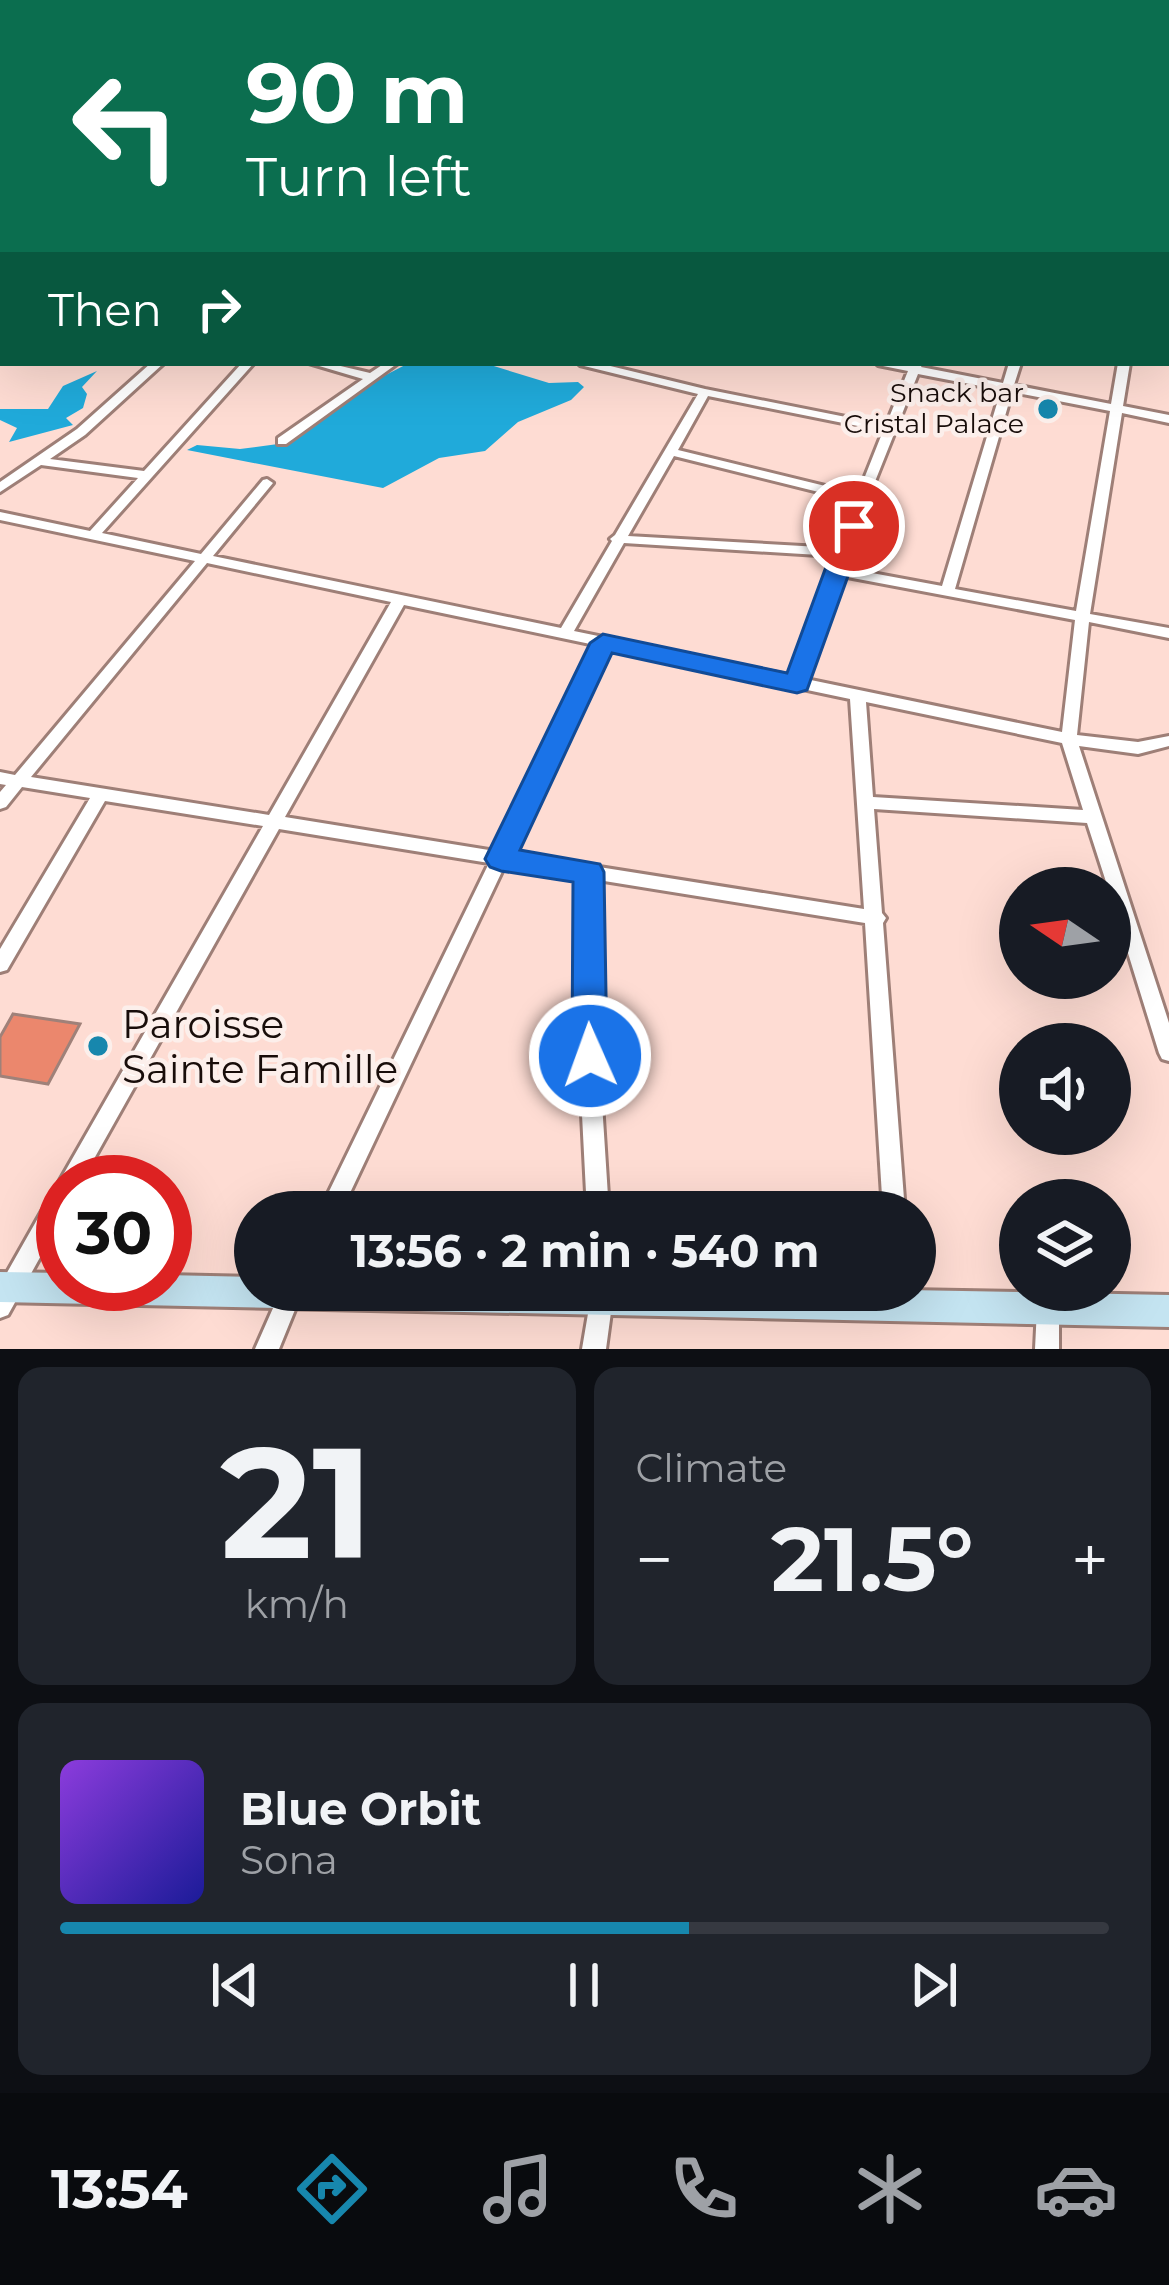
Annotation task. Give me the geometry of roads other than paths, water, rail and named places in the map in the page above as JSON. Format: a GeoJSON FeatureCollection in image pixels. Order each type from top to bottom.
{"type":"FeatureCollection","features":[{"type":"Feature","properties":{"kind":"street"},"geometry":{"type":"LineString","coordinates":[[0,488],[80,432],[155,366]]}},
{"type":"Feature","properties":{"kind":"street"},"geometry":{"type":"LineString","coordinates":[[92,536],[245,366]]}},
{"type":"Feature","properties":{"kind":"street"},"geometry":{"type":"LineString","coordinates":[[327,366],[370,377]]}},
{"type":"Feature","properties":{"kind":"street"},"geometry":{"type":"LineString","coordinates":[[282,441],[387,366]]}},
{"type":"Feature","properties":{"kind":"street"},"geometry":{"type":"LineString","coordinates":[[597,366],[889,429]]}},
{"type":"Feature","properties":{"kind":"street"},"geometry":{"type":"LineString","coordinates":[[797,684],[862,499],[916,366],[1169,419]]}},
{"type":"Feature","properties":{"kind":"street"},"geometry":{"type":"LineString","coordinates":[[947,592],[1014,366]]}},
{"type":"Feature","properties":{"kind":"street"},"geometry":{"type":"LineString","coordinates":[[1123,366],[1082,617],[1069,739],[1169,1053]]}},
{"type":"Feature","properties":{"kind":"street"},"geometry":{"type":"LineString","coordinates":[[564,634],[705,392]]}},
{"type":"Feature","properties":{"kind":"street"},"geometry":{"type":"LineString","coordinates":[[671,452],[862,499]]}},
{"type":"Feature","properties":{"kind":"street"},"geometry":{"type":"LineString","coordinates":[[37,461],[147,475]]}},
{"type":"Feature","properties":{"kind":"street"},"geometry":{"type":"LineString","coordinates":[[0,803],[9,779],[267,483]]}},
{"type":"Feature","properties":{"kind":"street"},"geometry":{"type":"LineString","coordinates":[[0,517],[1069,739],[1138,748],[1169,740]]}},
{"type":"Feature","properties":{"kind":"street"},"geometry":{"type":"LineString","coordinates":[[617,539],[844,552]]}},
{"type":"Feature","properties":{"kind":"street"},"geometry":{"type":"LineString","coordinates":[[837,572],[1169,633]]}},
{"type":"Feature","properties":{"kind":"street"},"geometry":{"type":"LineString","coordinates":[[85,1155],[400,599]]}},
{"type":"Feature","properties":{"kind":"street"},"geometry":{"type":"LineString","coordinates":[[340,1191],[603,643]]}},
{"type":"Feature","properties":{"kind":"street"},"geometry":{"type":"LineString","coordinates":[[859,697],[893,1191]]}},
{"type":"Feature","properties":{"kind":"street"},"geometry":{"type":"LineString","coordinates":[[9,779],[877,918]]}},
{"type":"Feature","properties":{"kind":"street"},"geometry":{"type":"LineString","coordinates":[[0,964],[100,795]]}},
{"type":"Feature","properties":{"kind":"street"},"geometry":{"type":"LineString","coordinates":[[869,803],[1095,817]]}},
{"type":"Feature","properties":{"kind":"street"},"geometry":{"type":"LineString","coordinates":[[589,872],[588,995],[597,1191]]}},
{"type":"Feature","properties":{"kind":"street"},"geometry":{"type":"LineString","coordinates":[[4,1294],[36,1240]]}},
{"type":"Feature","properties":{"kind":"street"},"geometry":{"type":"LineString","coordinates":[[4,1294],[234,1292]]}},
{"type":"Feature","properties":{"kind":"street"},"geometry":{"type":"LineString","coordinates":[[936,1300],[999,1305]]}},
{"type":"Feature","properties":{"kind":"street"},"geometry":{"type":"LineString","coordinates":[[1131,1310],[1169,1311]]}},
{"type":"Feature","properties":{"kind":"street"},"geometry":{"type":"LineString","coordinates":[[267,1349],[284,1311]]}},
{"type":"Feature","properties":{"kind":"street"},"geometry":{"type":"LineString","coordinates":[[594,1349],[601,1311]]}},
{"type":"Feature","properties":{"kind":"street"},"geometry":{"type":"LineString","coordinates":[[1047,1349],[1048,1311]]}},
{"type":"Feature","properties":{"kind":"water"},"geometry":{"type":"Polygon","coordinates":[[[403,366],[494,366],[549,383],[578,382],[584,387],[571,400],[518,422],[485,451],[439,458],[383,488],[187,450],[197,445],[240,449],[278,444],[341,398],[403,366]]]}},
{"type":"Feature","properties":{"kind":"water"},"geometry":{"type":"Polygon","coordinates":[[[97,371],[82,387],[87,394],[83,408],[66,418],[73,425],[9,442],[17,428],[0,420],[0,409],[48,409],[63,386],[97,371]]]}},
{"type":"Feature","properties":{"kind":"place","name":"Snack bar Cristal Palace"},"geometry":{"type":"Point","coordinates":[1048,409]}},
{"type":"Feature","properties":{"kind":"place","name":"Paroisse Sainte Famille"},"geometry":{"type":"Point","coordinates":[98,1046]}}]}
